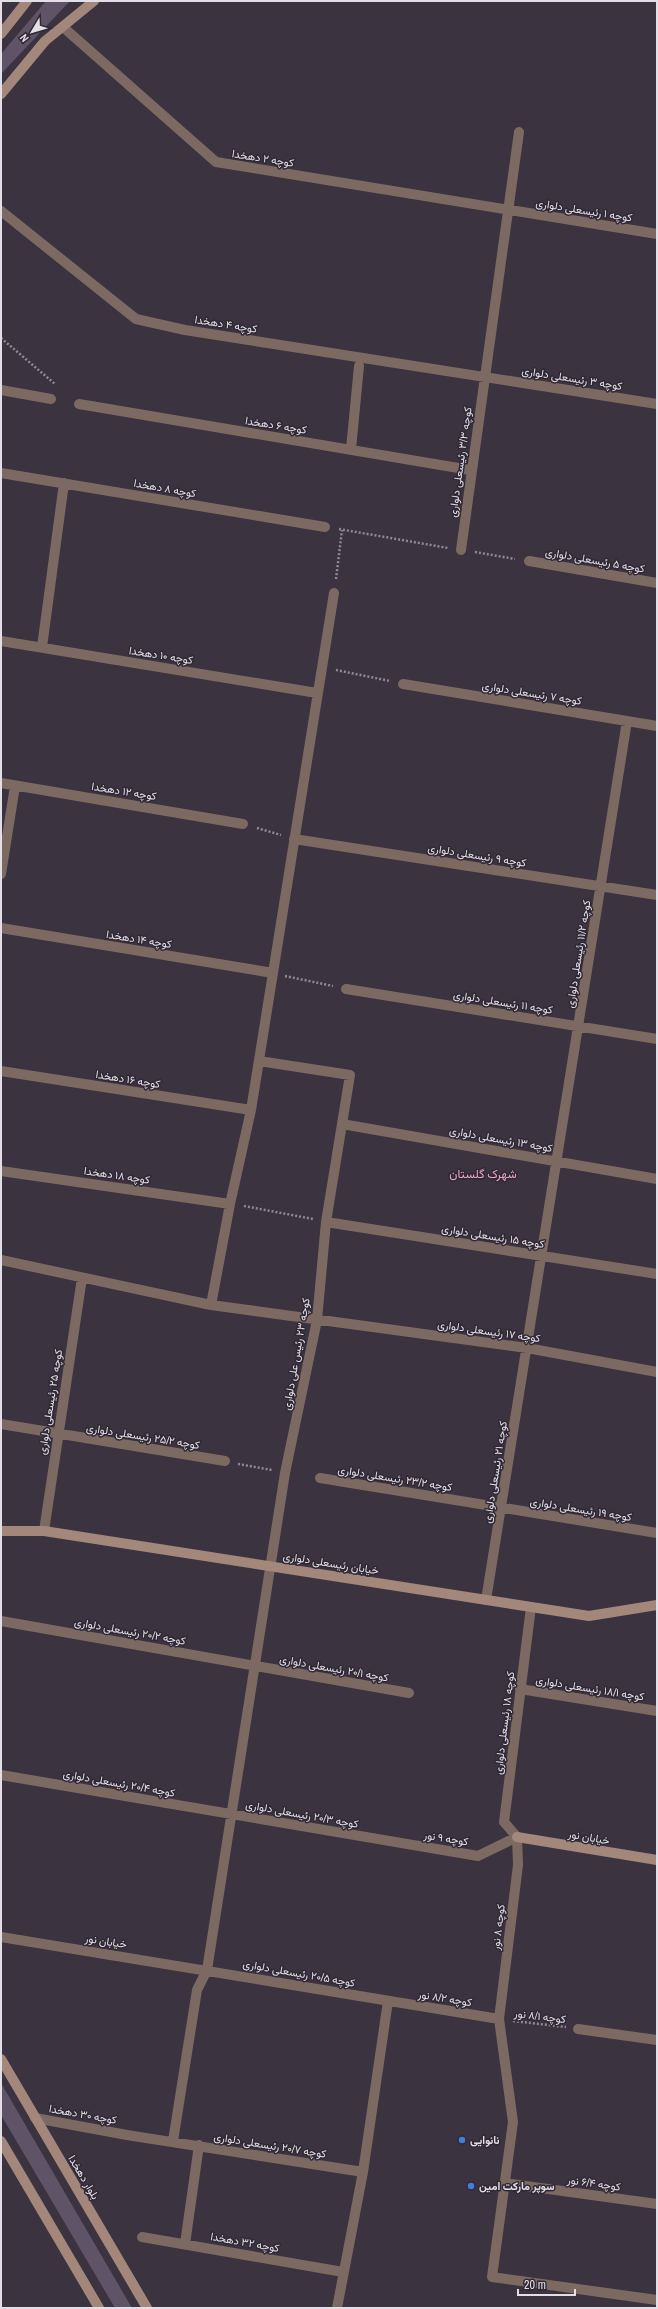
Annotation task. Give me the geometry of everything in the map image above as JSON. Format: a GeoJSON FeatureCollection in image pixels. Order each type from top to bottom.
{"type":"FeatureCollection","features":[{"type":"Feature","properties":{"kind":"street"},"geometry":{"type":"LineString","coordinates":[[1,34],[27,1]]}},
{"type":"Feature","properties":{"kind":"street"},"geometry":{"type":"LineString","coordinates":[[1,94],[45,41],[94,1]]}},
{"type":"Feature","properties":{"kind":"street","name":"کوچه ۲ دهخدا"},"geometry":{"type":"LineString","coordinates":[[63,27],[216,162],[508,210]]}},
{"type":"Feature","properties":{"kind":"street","name":"کوچه ۳/۳ رئیسعلی دلواری"},"geometry":{"type":"LineString","coordinates":[[461,550],[470,470],[519,132]]}},
{"type":"Feature","properties":{"kind":"street","name":"کوچه ۱ رئیسعلی دلواری"},"geometry":{"type":"LineString","coordinates":[[508,210],[657,234]]}},
{"type":"Feature","properties":{"kind":"street","name":"کوچه ۴ دهخدا"},"geometry":{"type":"LineString","coordinates":[[1,211],[136,319],[186,330],[484,377]]}},
{"type":"Feature","properties":{"kind":"street"},"geometry":{"type":"LineString","coordinates":[[351,449],[359,366]]}},
{"type":"Feature","properties":{"kind":"street","name":"کوچه ۳ رئیسعلی دلواری"},"geometry":{"type":"LineString","coordinates":[[484,377],[657,404]]}},
{"type":"Feature","properties":{"kind":"street"},"geometry":{"type":"LineString","coordinates":[[1,390],[51,399]]}},
{"type":"Feature","properties":{"kind":"street","name":"کوچه ۶ دهخدا"},"geometry":{"type":"LineString","coordinates":[[78,404],[470,470]]}},
{"type":"Feature","properties":{"kind":"street","name":"کوچه ۸ دهخدا"},"geometry":{"type":"LineString","coordinates":[[1,473],[324,527]]}},
{"type":"Feature","properties":{"kind":"street"},"geometry":{"type":"LineString","coordinates":[[42,647],[64,483]]}},
{"type":"Feature","properties":{"kind":"street","name":"کوچه ۵ رئیسعلی دلواری"},"geometry":{"type":"LineString","coordinates":[[529,561],[657,583]]}},
{"type":"Feature","properties":{"kind":"street"},"geometry":{"type":"LineString","coordinates":[[211,1305],[230,1204],[251,1110],[334,593]]}},
{"type":"Feature","properties":{"kind":"street","name":"کوچه ۱۰ دهخدا"},"geometry":{"type":"LineString","coordinates":[[1,640],[317,693]]}},
{"type":"Feature","properties":{"kind":"street","name":"کوچه ۷ رئیسعلی دلواری"},"geometry":{"type":"LineString","coordinates":[[403,684],[657,726]]}},
{"type":"Feature","properties":{"kind":"street","name":"کوچه ۱۱/۲ رئیسعلی دلواری"},"geometry":{"type":"LineString","coordinates":[[557,1161],[627,721]]}},
{"type":"Feature","properties":{"kind":"street","name":"کوچه ۱۲ دهخدا"},"geometry":{"type":"LineString","coordinates":[[1,783],[243,824]]}},
{"type":"Feature","properties":{"kind":"street"},"geometry":{"type":"LineString","coordinates":[[1,874],[15,786]]}},
{"type":"Feature","properties":{"kind":"street","name":"کوچه ۹ رئیسعلی دلواری"},"geometry":{"type":"LineString","coordinates":[[294,839],[657,895]]}},
{"type":"Feature","properties":{"kind":"street","name":"کوچه ۱۴ دهخدا"},"geometry":{"type":"LineString","coordinates":[[1,928],[273,974]]}},
{"type":"Feature","properties":{"kind":"street","name":"کوچه ۱۱ رئیسعلی دلواری"},"geometry":{"type":"LineString","coordinates":[[346,989],[657,1039]]}},
{"type":"Feature","properties":{"kind":"street","name":"کوچه ۲۳ رئیس علی دلواری"},"geometry":{"type":"LineString","coordinates":[[173,2141],[197,1990],[206,1970],[232,1815],[285,1473],[317,1320],[326,1222],[350,1075],[259,1061]]}},
{"type":"Feature","properties":{"kind":"street","name":"کوچه ۱۶ دهخدا"},"geometry":{"type":"LineString","coordinates":[[1,1071],[251,1110]]}},
{"type":"Feature","properties":{"kind":"street","name":"کوچه ۱۳ رئیسعلی دلواری"},"geometry":{"type":"LineString","coordinates":[[342,1124],[657,1178]]}},
{"type":"Feature","properties":{"kind":"street","name":"کوچه ۲۱ رئیسعلی دلواری"},"geometry":{"type":"LineString","coordinates":[[486,1600],[557,1161]]}},
{"type":"Feature","properties":{"kind":"street","name":"کوچه ۱۸ دهخدا"},"geometry":{"type":"LineString","coordinates":[[1,1170],[230,1204]]}},
{"type":"Feature","properties":{"kind":"street","name":"کوچه ۱۵ رئیسعلی دلواری"},"geometry":{"type":"LineString","coordinates":[[326,1222],[657,1274]]}},
{"type":"Feature","properties":{"kind":"street","name":"کوچه ۱۷ رئیسعلی دلواری"},"geometry":{"type":"LineString","coordinates":[[1,1260],[211,1305],[527,1348],[657,1372]]}},
{"type":"Feature","properties":{"kind":"street","name":"کوچه ۲۵ رئیسعلی دلواری"},"geometry":{"type":"LineString","coordinates":[[44,1531],[57,1434],[82,1278]]}},
{"type":"Feature","properties":{"kind":"street","name":"کوچه ۲۵/۲ رئیسعلی دلواری"},"geometry":{"type":"LineString","coordinates":[[1,1424],[225,1461]]}},
{"type":"Feature","properties":{"kind":"street","name":"کوچه ۲۳/۲ رئیسعلی دلواری"},"geometry":{"type":"LineString","coordinates":[[320,1478],[501,1508]]}},
{"type":"Feature","properties":{"kind":"street","name":"کوچه ۱۹ رئیسعلی دلواری"},"geometry":{"type":"LineString","coordinates":[[501,1508],[657,1533]]}},
{"type":"Feature","properties":{"kind":"street","name":"خیابان رئیسعلی دلواری"},"geometry":{"type":"LineString","coordinates":[[1,1531],[44,1531],[589,1616],[657,1605]]}},
{"type":"Feature","properties":{"kind":"street","name":"کوچه ۱۸ رئیسعلی دلواری"},"geometry":{"type":"LineString","coordinates":[[517,1837],[504,1822],[531,1607]]}},
{"type":"Feature","properties":{"kind":"street","name":"کوچه ۲۰/۲ رئیسعلی دلواری"},"geometry":{"type":"LineString","coordinates":[[1,1621],[254,1666]]}},
{"type":"Feature","properties":{"kind":"street","name":"کوچه ۲۰/۱ رئیسعلی دلواری"},"geometry":{"type":"LineString","coordinates":[[254,1666],[409,1693]]}},
{"type":"Feature","properties":{"kind":"street","name":"کوچه ۱۸/۱ رئیسعلی دلواری"},"geometry":{"type":"LineString","coordinates":[[520,1689],[657,1711]]}},
{"type":"Feature","properties":{"kind":"street","name":"کوچه ۲۰/۴ رئیسعلی دلواری"},"geometry":{"type":"LineString","coordinates":[[1,1775],[232,1815]]}},
{"type":"Feature","properties":{"kind":"street","name":"کوچه ۲۰/۳ رئیسعلی دلواری"},"geometry":{"type":"LineString","coordinates":[[232,1815],[367,1838]]}},
{"type":"Feature","properties":{"kind":"street","name":"کوچه ۹ نور"},"geometry":{"type":"LineString","coordinates":[[367,1838],[478,1856],[517,1837]]}},
{"type":"Feature","properties":{"kind":"street","name":"خیابان نور"},"geometry":{"type":"LineString","coordinates":[[517,1837],[657,1860]]}},
{"type":"Feature","properties":{"kind":"street","name":"کوچه ۸ نور"},"geometry":{"type":"LineString","coordinates":[[517,1837],[518,1865],[499,2019],[513,2122],[492,2277],[657,2300]]}},
{"type":"Feature","properties":{"kind":"street","name":"خیابان نور"},"geometry":{"type":"LineString","coordinates":[[1,1937],[206,1970]]}},
{"type":"Feature","properties":{"kind":"street","name":"کوچه ۲۰/۵ رئیسعلی دلواری"},"geometry":{"type":"LineString","coordinates":[[206,1970],[388,2001]]}},
{"type":"Feature","properties":{"kind":"street"},"geometry":{"type":"LineString","coordinates":[[337,2308],[363,2172],[388,2001]]}},
{"type":"Feature","properties":{"kind":"street","name":"کوچه ۸/۲ نور"},"geometry":{"type":"LineString","coordinates":[[388,2001],[499,2019]]}},
{"type":"Feature","properties":{"kind":"street"},"geometry":{"type":"LineString","coordinates":[[578,2029],[657,2040]]}},
{"type":"Feature","properties":{"kind":"street","name":"بلوار دهخدا"},"geometry":{"type":"LineString","coordinates":[[1,2059],[146,2308]]}},
{"type":"Feature","properties":{"kind":"street","name":"کوچه ۳۰ دهخدا"},"geometry":{"type":"LineString","coordinates":[[35,2118],[127,2135],[173,2141]]}},
{"type":"Feature","properties":{"kind":"street"},"geometry":{"type":"LineString","coordinates":[[1,2141],[99,2308]]}},
{"type":"Feature","properties":{"kind":"street","name":"کوچه ۲۰/۷ رئیسعلی دلواری"},"geometry":{"type":"LineString","coordinates":[[173,2141],[363,2172]]}},
{"type":"Feature","properties":{"kind":"street"},"geometry":{"type":"LineString","coordinates":[[185,2244],[199,2145]]}},
{"type":"Feature","properties":{"kind":"street","name":"کوچه ۶/۴ نور"},"geometry":{"type":"LineString","coordinates":[[504,2183],[657,2204]]}},
{"type":"Feature","properties":{"kind":"street","name":"کوچه ۳۲ دهخدا"},"geometry":{"type":"LineString","coordinates":[[142,2237],[343,2272]]}},
{"type":"Feature","properties":{"kind":"path"},"geometry":{"type":"LineString","coordinates":[[1,338],[78,404]]}},
{"type":"Feature","properties":{"kind":"path"},"geometry":{"type":"LineString","coordinates":[[324,527],[529,561]]}},
{"type":"Feature","properties":{"kind":"path"},"geometry":{"type":"LineString","coordinates":[[334,593],[342,530]]}},
{"type":"Feature","properties":{"kind":"path"},"geometry":{"type":"LineString","coordinates":[[321,668],[403,684]]}},
{"type":"Feature","properties":{"kind":"path"},"geometry":{"type":"LineString","coordinates":[[243,824],[294,839]]}},
{"type":"Feature","properties":{"kind":"path"},"geometry":{"type":"LineString","coordinates":[[273,974],[346,989]]}},
{"type":"Feature","properties":{"kind":"path"},"geometry":{"type":"LineString","coordinates":[[230,1204],[326,1222]]}},
{"type":"Feature","properties":{"kind":"path"},"geometry":{"type":"LineString","coordinates":[[225,1461],[285,1473]]}},
{"type":"Feature","properties":{"kind":"path","name":"کوچه ۸/۱ نور"},"geometry":{"type":"LineString","coordinates":[[499,2019],[578,2029]]}},
{"type":"Feature","properties":{"kind":"shaded area"},"geometry":{"type":"Polygon","coordinates":[[[46,1],[70,1],[1,74],[1,54],[46,1]]]}},
{"type":"Feature","properties":{"kind":"shaded area"},"geometry":{"type":"Polygon","coordinates":[[[1,2083],[132,2308],[115,2308],[1,2115],[1,2083]]]}},
{"type":"Feature","properties":{"kind":"place","name":"نانوایی"},"geometry":{"type":"Point","coordinates":[462,2140]}},
{"type":"Feature","properties":{"kind":"place","name":"سوپر مارکت امین"},"geometry":{"type":"Point","coordinates":[471,2186]}},
{"type":"Feature","properties":{"kind":"district","name":"شهرک گلستان"},"geometry":{"type":"Point","coordinates":[483,1174]}}]}
